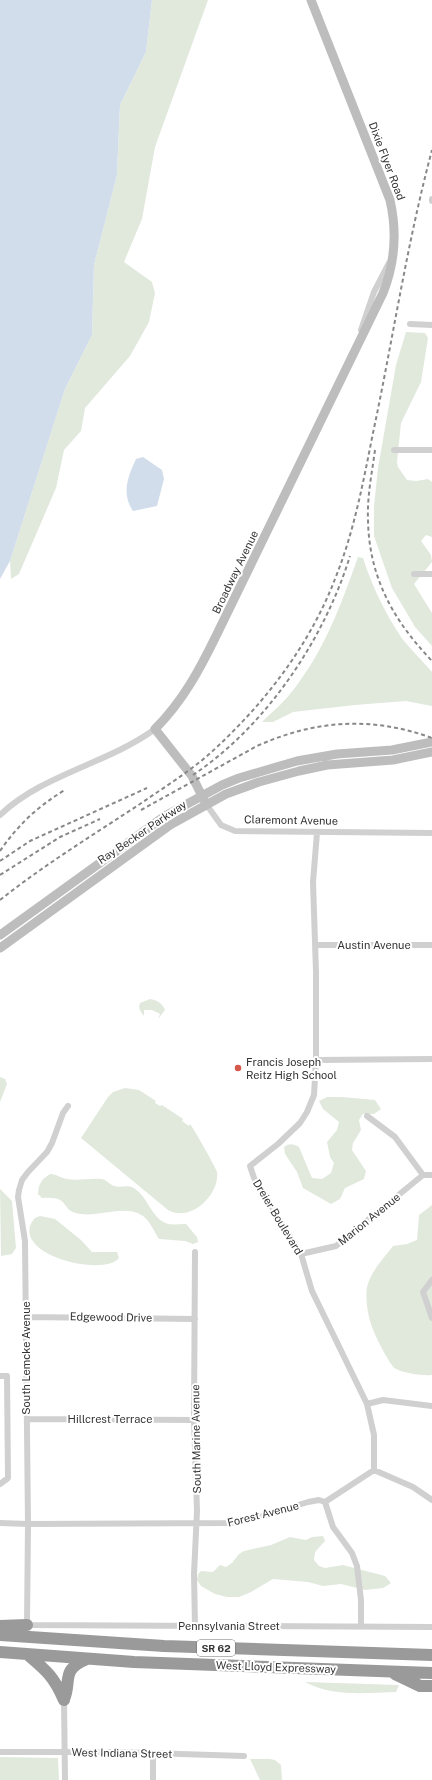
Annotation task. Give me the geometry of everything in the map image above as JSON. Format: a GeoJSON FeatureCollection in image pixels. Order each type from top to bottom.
{"type":"FeatureCollection","features":[{"type":"Feature","properties":{"kind":"highway"},"geometry":{"type":"LineString","coordinates":[[0,1626],[27,1625]]}},
{"type":"Feature","properties":{"kind":"highway","name":"West Lloyd Expressway"},"geometry":{"type":"LineString","coordinates":[[0,1634],[164,1646],[432,1655]]}},
{"type":"Feature","properties":{"kind":"highway","name":"West Lloyd Expressway"},"geometry":{"type":"LineString","coordinates":[[0,1652],[87,1659],[432,1673]]}},
{"type":"Feature","properties":{"kind":"highway"},"geometry":{"type":"LineString","coordinates":[[28,1655],[51,1675],[64,1700]]}},
{"type":"Feature","properties":{"kind":"highway"},"geometry":{"type":"LineString","coordinates":[[64,1700],[67,1678],[70,1672],[75,1666],[87,1659]]}},
{"type":"Feature","properties":{"kind":"highway"},"geometry":{"type":"LineString","coordinates":[[392,1672],[420,1686],[432,1686]]}},
{"type":"Feature","properties":{"kind":"main road","name":"Dixie Flyer Road"},"geometry":{"type":"LineString","coordinates":[[311,0],[387,190],[394,218],[393,254]]}},
{"type":"Feature","properties":{"kind":"main road","name":"Broadway Avenue"},"geometry":{"type":"LineString","coordinates":[[155,729],[179,701],[197,674],[386,285],[393,254]]}},
{"type":"Feature","properties":{"kind":"main road","name":"Claremont Avenue"},"geometry":{"type":"LineString","coordinates":[[155,729],[192,776],[206,804]]}},
{"type":"Feature","properties":{"kind":"main road","name":"Ray Becker Parkway"},"geometry":{"type":"LineString","coordinates":[[0,935],[165,816],[202,795],[239,778],[297,761],[337,754],[392,750],[432,742]]}},
{"type":"Feature","properties":{"kind":"main road","name":"Ray Becker Parkway"},"geometry":{"type":"LineString","coordinates":[[0,948],[170,825],[206,804],[243,787],[299,771],[327,766],[393,760],[432,752]]}},
{"type":"Feature","properties":{"kind":"street"},"geometry":{"type":"LineString","coordinates":[[410,324],[432,326]]}},
{"type":"Feature","properties":{"kind":"street"},"geometry":{"type":"LineString","coordinates":[[394,450],[432,450]]}},
{"type":"Feature","properties":{"kind":"street"},"geometry":{"type":"LineString","coordinates":[[414,574],[432,574]]}},
{"type":"Feature","properties":{"kind":"street","name":"Broadway Avenue"},"geometry":{"type":"LineString","coordinates":[[0,815],[16,801],[136,741],[155,729]]}},
{"type":"Feature","properties":{"kind":"street","name":"Claremont Avenue"},"geometry":{"type":"LineString","coordinates":[[206,804],[221,824],[236,831],[432,833]]}},
{"type":"Feature","properties":{"kind":"street","name":"Dreier Boulevard"},"geometry":{"type":"LineString","coordinates":[[317,833],[312,882],[315,945],[316,1060],[314,1095],[307,1112],[300,1123],[250,1166],[254,1178],[301,1254],[312,1291],[367,1404],[374,1435],[374,1470]]}},
{"type":"Feature","properties":{"kind":"street","name":"Austin Avenue"},"geometry":{"type":"LineString","coordinates":[[315,945],[432,945]]}},
{"type":"Feature","properties":{"kind":"street"},"geometry":{"type":"LineString","coordinates":[[316,1060],[432,1059]]}},
{"type":"Feature","properties":{"kind":"street","name":"South Lemcke Avenue"},"geometry":{"type":"LineString","coordinates":[[27,1625],[28,1524],[25,1242],[18,1197],[22,1180],[42,1158],[52,1142],[68,1106]]}},
{"type":"Feature","properties":{"kind":"street"},"geometry":{"type":"LineString","coordinates":[[367,1116],[395,1137],[423,1174],[432,1174]]}},
{"type":"Feature","properties":{"kind":"street","name":"Marion Avenue"},"geometry":{"type":"LineString","coordinates":[[301,1254],[336,1246],[423,1174]]}},
{"type":"Feature","properties":{"kind":"street","name":"South Marine Avenue"},"geometry":{"type":"LineString","coordinates":[[195,1252],[195,1626]]}},
{"type":"Feature","properties":{"kind":"street"},"geometry":{"type":"LineString","coordinates":[[432,1280],[423,1292],[432,1318]]}},
{"type":"Feature","properties":{"kind":"street","name":"Edgewood Drive"},"geometry":{"type":"LineString","coordinates":[[26,1317],[195,1319]]}},
{"type":"Feature","properties":{"kind":"street"},"geometry":{"type":"LineString","coordinates":[[0,1376],[7,1376],[8,1470],[8,1478],[0,1484]]}},
{"type":"Feature","properties":{"kind":"street"},"geometry":{"type":"LineString","coordinates":[[367,1404],[383,1400],[432,1406]]}},
{"type":"Feature","properties":{"kind":"street","name":"Hillcrest Terrace"},"geometry":{"type":"LineString","coordinates":[[26,1419],[194,1420]]}},
{"type":"Feature","properties":{"kind":"street"},"geometry":{"type":"LineString","coordinates":[[362,1626],[357,1566],[352,1553],[333,1527],[325,1502],[374,1470],[413,1487],[432,1500]]}},
{"type":"Feature","properties":{"kind":"street","name":"Forest Avenue"},"geometry":{"type":"LineString","coordinates":[[0,1523],[231,1524],[308,1502],[319,1500],[325,1502]]}},
{"type":"Feature","properties":{"kind":"street","name":"Pennsylvania Street"},"geometry":{"type":"LineString","coordinates":[[27,1625],[432,1627]]}},
{"type":"Feature","properties":{"kind":"street"},"geometry":{"type":"LineString","coordinates":[[64,1700],[65,1780]]}},
{"type":"Feature","properties":{"kind":"street","name":"West Indiana Street"},"geometry":{"type":"LineString","coordinates":[[0,1752],[116,1752],[244,1756]]}},
{"type":"Feature","properties":{"kind":"street"},"geometry":{"type":"LineString","coordinates":[[153,1754],[153,1780]]}},
{"type":"Feature","properties":{"kind":"shaded area"},"geometry":{"type":"Polygon","coordinates":[[[152,0],[208,0],[155,147],[142,219],[124,262],[152,282],[155,293],[149,322],[130,356],[85,408],[81,431],[64,450],[56,488],[19,574],[11,579],[10,561],[65,389],[92,335],[94,265],[117,175],[120,105],[146,52],[152,0]]]}},
{"type":"Feature","properties":{"kind":"shaded area"},"geometry":{"type":"Polygon","coordinates":[[[406,332],[425,333],[428,338],[421,382],[401,423],[397,462],[398,467],[407,480],[416,481],[428,479],[432,482],[432,537],[426,535],[421,541],[431,555],[432,562],[414,584],[432,613],[432,646],[415,627],[392,588],[374,536],[374,506],[378,468],[396,365],[406,332]]]}},
{"type":"Feature","properties":{"kind":"shaded area"},"geometry":{"type":"Polygon","coordinates":[[[358,557],[363,558],[379,599],[401,637],[432,672],[432,706],[406,701],[355,705],[293,712],[273,722],[262,722],[280,705],[302,679],[322,646],[338,611],[358,557]]]}},
{"type":"Feature","properties":{"kind":"shaded area"},"geometry":{"type":"Polygon","coordinates":[[[150,999],[159,1002],[165,1010],[158,1019],[160,1014],[152,1010],[144,1010],[144,1016],[140,1010],[140,1003],[150,999]]]}},
{"type":"Feature","properties":{"kind":"shaded area"},"geometry":{"type":"Polygon","coordinates":[[[0,1077],[5,1079],[7,1084],[0,1102],[0,1077]]]}},
{"type":"Feature","properties":{"kind":"shaded area"},"geometry":{"type":"Polygon","coordinates":[[[125,1088],[139,1090],[156,1101],[155,1103],[160,1106],[162,1105],[183,1119],[182,1121],[189,1126],[190,1124],[213,1163],[217,1172],[217,1181],[214,1189],[209,1198],[194,1210],[185,1213],[177,1213],[168,1210],[81,1138],[108,1097],[113,1092],[125,1088]]]}},
{"type":"Feature","properties":{"kind":"shaded area"},"geometry":{"type":"Polygon","coordinates":[[[327,1097],[375,1100],[381,1109],[374,1114],[363,1114],[359,1120],[361,1130],[353,1143],[352,1150],[366,1171],[364,1179],[345,1188],[340,1199],[331,1204],[303,1188],[297,1172],[285,1154],[284,1147],[292,1144],[299,1147],[312,1178],[322,1179],[331,1173],[334,1163],[330,1157],[327,1142],[337,1130],[339,1122],[323,1109],[319,1101],[327,1097]]]}},
{"type":"Feature","properties":{"kind":"shaded area"},"geometry":{"type":"Polygon","coordinates":[[[50,1174],[71,1180],[103,1179],[114,1186],[132,1187],[142,1195],[157,1217],[168,1224],[186,1224],[197,1237],[198,1242],[193,1244],[185,1241],[159,1239],[146,1218],[136,1212],[119,1211],[93,1214],[76,1213],[68,1209],[64,1203],[57,1199],[42,1198],[38,1194],[40,1184],[50,1174]]]}},
{"type":"Feature","properties":{"kind":"shaded area"},"geometry":{"type":"Polygon","coordinates":[[[0,1189],[12,1201],[16,1248],[12,1254],[1,1256],[0,1189]]]}},
{"type":"Feature","properties":{"kind":"shaded area"},"geometry":{"type":"Polygon","coordinates":[[[432,1205],[432,1375],[424,1375],[396,1369],[390,1362],[372,1327],[367,1307],[366,1292],[374,1270],[393,1246],[407,1244],[417,1240],[419,1215],[432,1205]]]}},
{"type":"Feature","properties":{"kind":"shaded area"},"geometry":{"type":"Polygon","coordinates":[[[40,1216],[55,1219],[81,1240],[92,1252],[117,1252],[119,1258],[111,1263],[98,1265],[66,1261],[51,1255],[38,1247],[31,1237],[30,1225],[35,1218],[40,1216]]]}},
{"type":"Feature","properties":{"kind":"shaded area"},"geometry":{"type":"Polygon","coordinates":[[[323,1536],[325,1541],[315,1552],[314,1560],[319,1566],[325,1568],[343,1565],[385,1576],[391,1583],[383,1588],[365,1590],[341,1584],[323,1586],[308,1582],[273,1579],[239,1597],[227,1597],[215,1594],[201,1586],[197,1580],[198,1574],[201,1571],[213,1572],[220,1565],[226,1567],[244,1551],[271,1545],[290,1537],[306,1540],[312,1537],[323,1536]]]}},
{"type":"Feature","properties":{"kind":"shaded area"},"geometry":{"type":"Polygon","coordinates":[[[305,1682],[399,1685],[396,1692],[349,1693],[326,1690],[305,1682]]]}},
{"type":"Feature","properties":{"kind":"shaded area"},"geometry":{"type":"Polygon","coordinates":[[[0,1757],[58,1758],[59,1780],[0,1780],[0,1757]]]}},
{"type":"Feature","properties":{"kind":"shaded area"},"geometry":{"type":"Polygon","coordinates":[[[250,1759],[275,1760],[281,1765],[282,1780],[260,1780],[250,1759]]]}},
{"type":"Feature","properties":{"kind":"water"},"geometry":{"type":"Polygon","coordinates":[[[0,0],[152,0],[146,52],[120,105],[117,175],[94,265],[92,335],[65,389],[10,561],[0,579],[0,0]]]}},
{"type":"Feature","properties":{"kind":"water"},"geometry":{"type":"Polygon","coordinates":[[[143,457],[162,470],[164,479],[157,506],[133,511],[127,498],[128,478],[136,459],[143,457]]]}},
{"type":"Feature","properties":{"kind":"railway"},"geometry":{"type":"LineString","coordinates":[[0,900],[51,862],[140,804],[199,763],[235,729],[270,690],[300,648],[313,626],[325,603],[348,543],[366,470],[415,220],[432,150]]}},
{"type":"Feature","properties":{"kind":"railway"},"geometry":{"type":"LineString","coordinates":[[375,450],[368,502],[368,520],[369,541],[378,579],[395,613],[406,630],[432,661]]}},
{"type":"Feature","properties":{"kind":"railway"},"geometry":{"type":"LineString","coordinates":[[193,775],[220,755],[245,732],[289,679],[325,619],[339,588],[350,556]]}},
{"type":"Feature","properties":{"kind":"railway"},"geometry":{"type":"LineString","coordinates":[[141,810],[257,746],[279,737],[300,731],[322,726],[366,724],[388,726],[432,738]]}},
{"type":"Feature","properties":{"kind":"railway"},"geometry":{"type":"LineString","coordinates":[[0,861],[30,841],[147,788]]}},
{"type":"Feature","properties":{"kind":"railway"},"geometry":{"type":"LineString","coordinates":[[0,851],[21,824],[37,809],[65,790]]}},
{"type":"Feature","properties":{"kind":"railway"},"geometry":{"type":"LineString","coordinates":[[0,875],[60,837],[100,819]]}},
{"type":"Feature","properties":{"kind":"place","name":"Francis Joseph Reitz High School"},"geometry":{"type":"Point","coordinates":[238,1068]}}]}
